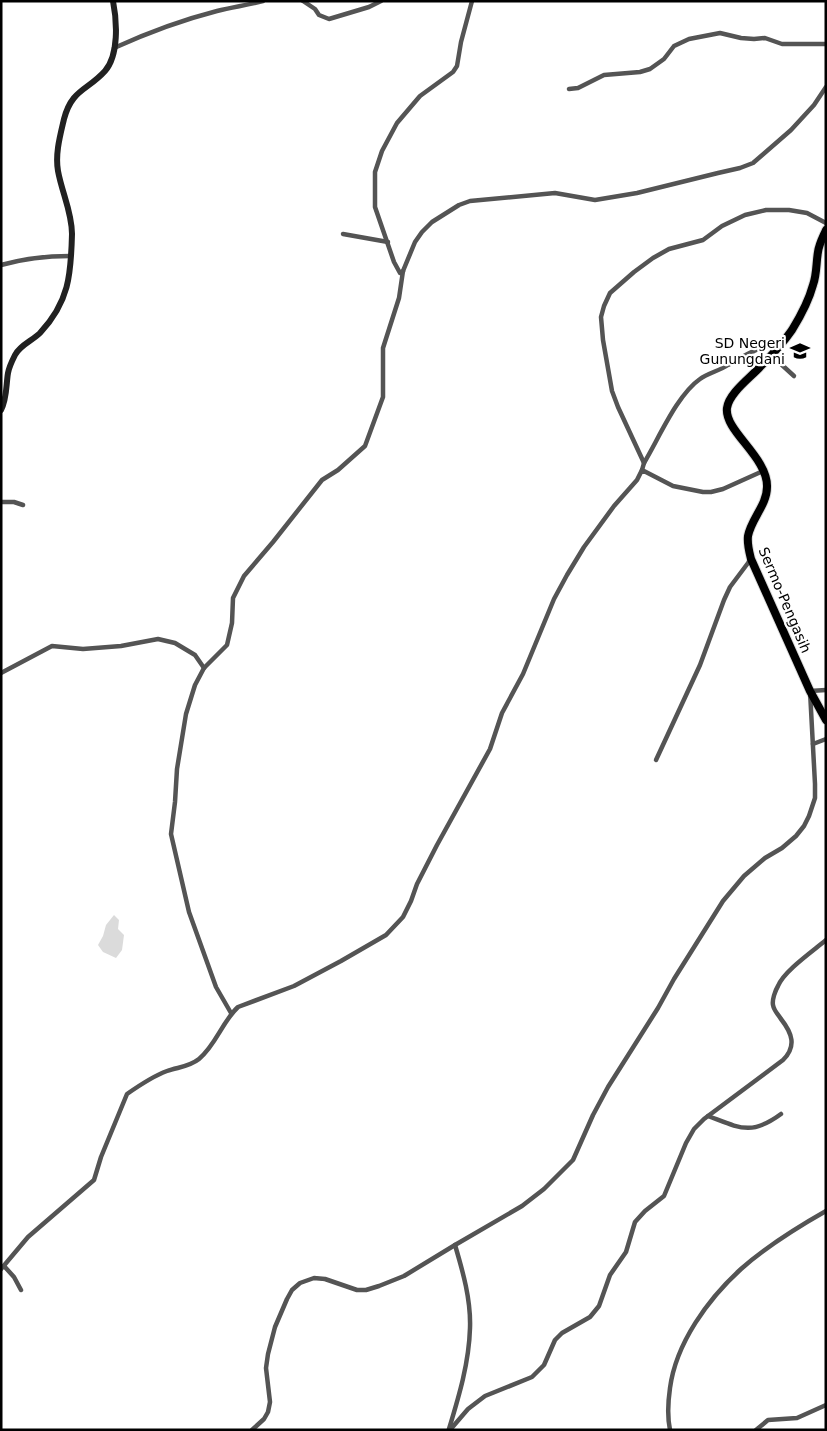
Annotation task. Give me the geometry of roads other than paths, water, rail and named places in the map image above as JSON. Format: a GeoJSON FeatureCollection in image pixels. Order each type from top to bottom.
{"type":"FeatureCollection","features":[{"type":"Feature","properties":{"kind":"main road"},"geometry":{"type":"LineString","coordinates":[[1,410],[5,398],[8,371],[15,354],[18,349],[42,330],[56,313],[65,296],[72,234],[71,218],[58,171],[56,155],[68,106],[74,97],[105,70],[112,60],[116,22],[112,2]]}},
{"type":"Feature","properties":{"kind":"main road"},"geometry":{"type":"LineString","coordinates":[[764,470],[729,420],[727,410],[735,393],[771,355],[796,322],[814,285],[818,250],[826,230]]}},
{"type":"Feature","properties":{"kind":"main road","name":"Sermo-Pengasih"},"geometry":{"type":"LineString","coordinates":[[764,470],[767,480],[766,496],[748,537],[751,559],[810,691],[826,720]]}},
{"type":"Feature","properties":{"kind":"street"},"geometry":{"type":"LineString","coordinates":[[114,48],[169,25],[218,11],[264,1]]}},
{"type":"Feature","properties":{"kind":"street"},"geometry":{"type":"LineString","coordinates":[[303,1],[315,9],[319,15],[329,19],[369,7],[381,1]]}},
{"type":"Feature","properties":{"kind":"street"},"geometry":{"type":"LineString","coordinates":[[403,271],[400,273],[398,270],[377,216],[374,195],[375,172],[382,151],[397,123],[420,96],[453,72],[457,66],[462,35],[472,1]]}},
{"type":"Feature","properties":{"kind":"street"},"geometry":{"type":"LineString","coordinates":[[570,89],[578,88],[604,75],[640,72],[650,69],[664,59],[674,46],[689,39],[720,33],[741,38],[765,38],[782,44],[826,44]]}},
{"type":"Feature","properties":{"kind":"street"},"geometry":{"type":"LineString","coordinates":[[231,1013],[216,987],[189,912],[171,834],[177,769],[186,714],[195,685],[204,668],[226,645],[232,623],[233,598],[244,576],[322,480],[338,470],[365,446],[383,397],[383,348],[399,298],[403,271],[415,242],[432,222],[459,205],[470,201],[554,193],[595,200],[637,193],[747,166],[791,130],[814,105],[826,87]]}},
{"type":"Feature","properties":{"kind":"street"},"geometry":{"type":"LineString","coordinates":[[644,463],[612,391],[601,317],[610,292],[653,258],[669,249],[703,240],[722,226],[745,214],[766,210],[789,210],[807,213],[826,223]]}},
{"type":"Feature","properties":{"kind":"street"},"geometry":{"type":"LineString","coordinates":[[343,234],[388,242]]}},
{"type":"Feature","properties":{"kind":"street"},"geometry":{"type":"LineString","coordinates":[[1,266],[18,260],[42,256],[70,256]]}},
{"type":"Feature","properties":{"kind":"street"},"geometry":{"type":"LineString","coordinates":[[21,1290],[14,1277],[3,1267],[28,1237],[94,1180],[101,1157],[127,1094],[166,1071],[191,1065],[198,1060],[210,1048],[231,1013],[238,1007],[294,986],[341,961],[386,934],[403,917],[429,860],[466,790],[482,766],[502,713],[523,674],[554,599],[567,574],[614,506],[637,480],[644,463],[675,408],[688,390],[703,376],[725,367],[768,344],[781,343]]}},
{"type":"Feature","properties":{"kind":"street"},"geometry":{"type":"LineString","coordinates":[[771,355],[794,376]]}},
{"type":"Feature","properties":{"kind":"street"},"geometry":{"type":"LineString","coordinates":[[642,470],[673,486],[703,492],[723,489],[764,470]]}},
{"type":"Feature","properties":{"kind":"street"},"geometry":{"type":"LineString","coordinates":[[1,502],[14,502],[22,505]]}},
{"type":"Feature","properties":{"kind":"street"},"geometry":{"type":"LineString","coordinates":[[656,760],[700,665],[730,588],[751,559]]}},
{"type":"Feature","properties":{"kind":"street"},"geometry":{"type":"LineString","coordinates":[[1,673],[52,646],[83,650],[121,646],[158,639],[175,643],[195,655],[204,668]]}},
{"type":"Feature","properties":{"kind":"street"},"geometry":{"type":"LineString","coordinates":[[252,1430],[264,1419],[268,1412],[270,1402],[266,1368],[275,1327],[292,1290],[300,1283],[314,1278],[325,1279],[357,1290],[366,1290],[392,1282],[522,1206],[544,1189],[573,1160],[579,1150],[593,1114],[608,1087],[723,901],[744,876],[764,858],[782,848],[804,826],[813,807],[814,798],[815,767],[810,691],[826,690]]}},
{"type":"Feature","properties":{"kind":"street"},"geometry":{"type":"LineString","coordinates":[[813,744],[826,738]]}},
{"type":"Feature","properties":{"kind":"street"},"geometry":{"type":"LineString","coordinates":[[450,1430],[468,1409],[485,1396],[532,1377],[544,1365],[555,1340],[562,1333],[590,1317],[599,1306],[610,1275],[626,1252],[635,1222],[645,1211],[664,1196],[686,1142],[694,1128],[790,1053],[792,1038],[789,1030],[773,1006],[777,986],[789,972],[826,940]]}},
{"type":"Feature","properties":{"kind":"street"},"geometry":{"type":"LineString","coordinates":[[708,1116],[731,1125],[755,1128],[781,1114]]}},
{"type":"Feature","properties":{"kind":"street"},"geometry":{"type":"LineString","coordinates":[[670,1430],[668,1405],[674,1368],[692,1328],[723,1287],[742,1268],[782,1238],[826,1211]]}},
{"type":"Feature","properties":{"kind":"street"},"geometry":{"type":"LineString","coordinates":[[450,1430],[465,1372],[470,1327],[468,1299],[455,1245]]}},
{"type":"Feature","properties":{"kind":"street"},"geometry":{"type":"LineString","coordinates":[[756,1430],[768,1420],[797,1418],[826,1405]]}},
{"type":"Feature","properties":{"kind":"place","name":"SD Negeri Gunungdani"},"geometry":{"type":"Point","coordinates":[800,351]}}]}
